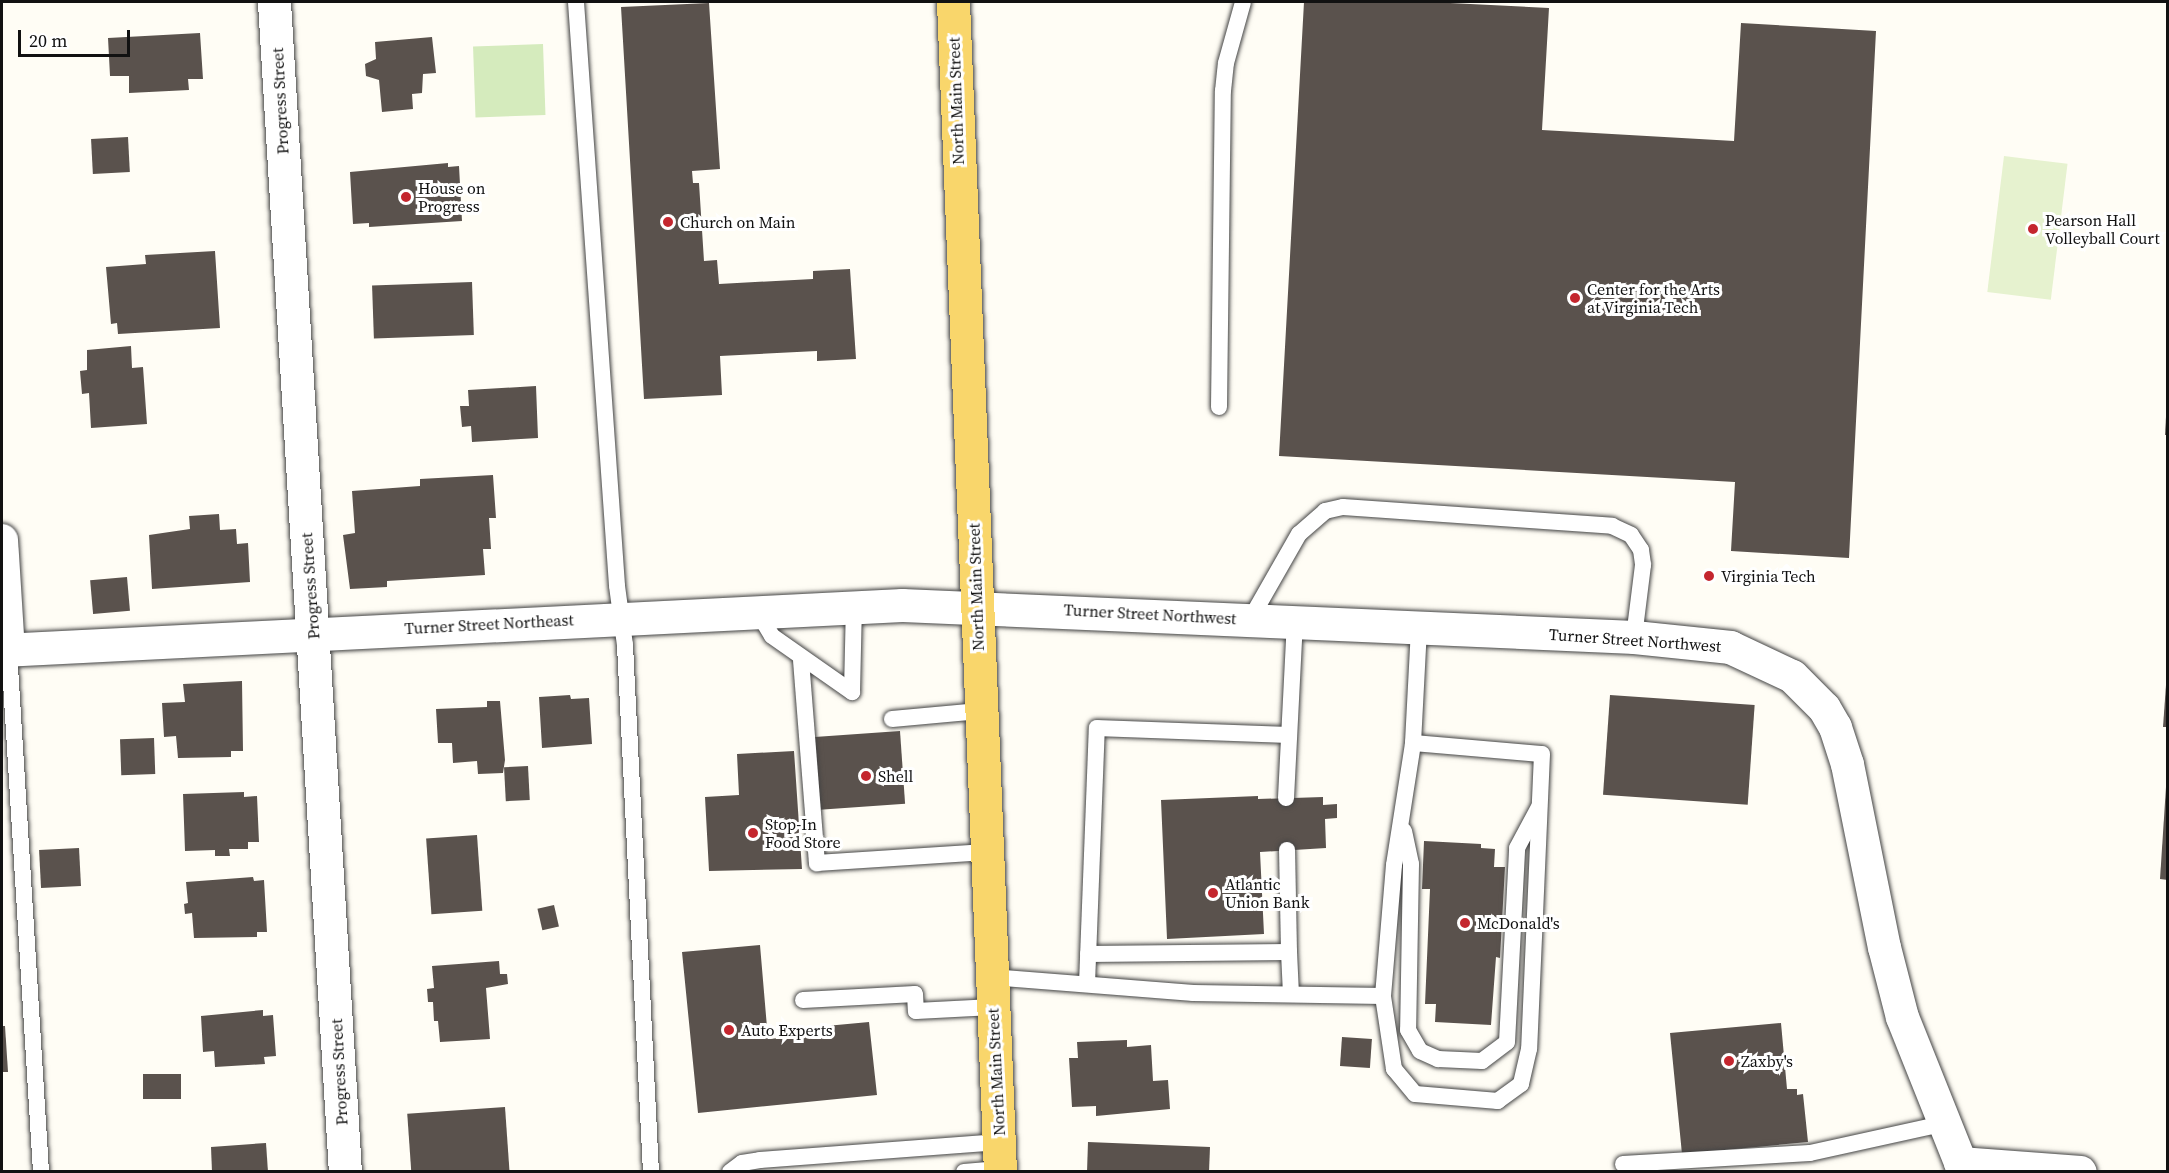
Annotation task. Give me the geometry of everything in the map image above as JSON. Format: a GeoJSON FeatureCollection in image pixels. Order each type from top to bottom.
{"type":"FeatureCollection","features":[{"type":"Feature","properties":{"kind":"main road","name":"North Main Street"},"geometry":{"type":"LineString","coordinates":[[953,2],[1000,1161]]}},
{"type":"Feature","properties":{"kind":"street","name":"Progress Street"},"geometry":{"type":"LineString","coordinates":[[274,2],[345,1172]]}},
{"type":"Feature","properties":{"kind":"street"},"geometry":{"type":"LineString","coordinates":[[2,540],[5,650]]}},
{"type":"Feature","properties":{"kind":"street","name":"Turner Street Northeast"},"geometry":{"type":"LineString","coordinates":[[5,650],[621,616],[854,607],[976,607]]}},
{"type":"Feature","properties":{"kind":"street","name":"Turner Street Northwest"},"geometry":{"type":"LineString","coordinates":[[976,607],[1251,618],[1701,642],[1741,650],[1792,676],[1824,708],[1847,764],[1884,947],[1902,1017],[1942,1124],[1962,1167]]}},
{"type":"Feature","properties":{"kind":"street"},"geometry":{"type":"LineString","coordinates":[[1962,1167],[2081,1172]]}},
{"type":"Feature","properties":{"kind":"lane"},"geometry":{"type":"LineString","coordinates":[[576,2],[621,616],[651,1172]]}},
{"type":"Feature","properties":{"kind":"lane"},"geometry":{"type":"LineString","coordinates":[[1219,407],[1223,91],[1226,63],[1243,2]]}},
{"type":"Feature","properties":{"kind":"lane"},"geometry":{"type":"LineString","coordinates":[[1251,618],[1299,534],[1325,511],[1343,507],[1612,526],[1631,535],[1641,550],[1643,565],[1634,638]]}},
{"type":"Feature","properties":{"kind":"lane"},"geometry":{"type":"LineString","coordinates":[[757,611],[772,636],[801,660],[852,692],[854,607]]}},
{"type":"Feature","properties":{"kind":"lane"},"geometry":{"type":"LineString","coordinates":[[1286,798],[1295,621]]}},
{"type":"Feature","properties":{"kind":"lane"},"geometry":{"type":"LineString","coordinates":[[1413,743],[1542,754],[1529,1049],[1521,1084],[1498,1101],[1415,1094],[1394,1069],[1383,996],[1401,818],[1413,743],[1419,627]]}},
{"type":"Feature","properties":{"kind":"lane"},"geometry":{"type":"LineString","coordinates":[[5,650],[41,1172]]}},
{"type":"Feature","properties":{"kind":"lane"},"geometry":{"type":"LineString","coordinates":[[801,660],[818,863],[986,852]]}},
{"type":"Feature","properties":{"kind":"lane"},"geometry":{"type":"LineString","coordinates":[[892,719],[980,711]]}},
{"type":"Feature","properties":{"kind":"lane"},"geometry":{"type":"LineString","coordinates":[[1088,984],[1097,728],[1288,735]]}},
{"type":"Feature","properties":{"kind":"lane"},"geometry":{"type":"LineString","coordinates":[[1401,818],[1411,864],[1408,1030],[1420,1051],[1438,1059],[1482,1061],[1507,1042],[1517,848],[1541,804]]}},
{"type":"Feature","properties":{"kind":"lane"},"geometry":{"type":"LineString","coordinates":[[1287,850],[1291,994]]}},
{"type":"Feature","properties":{"kind":"lane"},"geometry":{"type":"LineString","coordinates":[[1088,954],[1289,952]]}},
{"type":"Feature","properties":{"kind":"lane"},"geometry":{"type":"LineString","coordinates":[[803,1000],[915,994],[916,1011],[992,992],[1088,984],[1193,993],[1383,996]]}},
{"type":"Feature","properties":{"kind":"lane"},"geometry":{"type":"LineString","coordinates":[[1623,1164],[1810,1153],[1942,1124]]}},
{"type":"Feature","properties":{"kind":"lane"},"geometry":{"type":"LineString","coordinates":[[730,1172],[742,1163],[760,1160],[1000,1161]]}},
{"type":"Feature","properties":{"kind":"lane"},"geometry":{"type":"LineString","coordinates":[[964,1172],[1000,1161]]}},
{"type":"Feature","properties":{"kind":"green space"},"geometry":{"type":"Polygon","coordinates":[[[543,44],[545,115],[476,117],[473,46],[543,44]]]}},
{"type":"Feature","properties":{"kind":"green space","name":"Pearson Hall Volleyball Court"},"geometry":{"type":"Polygon","coordinates":[[[2004,156],[2068,164],[2051,300],[1987,292],[2004,156]]]}},
{"type":"Feature","properties":{"kind":"building","name":"Center for the Arts at Virginia Tech"},"geometry":{"type":"Polygon","coordinates":[[[1304,2],[1430,2],[1549,8],[1542,130],[1734,141],[1741,23],[1876,31],[1849,558],[1731,551],[1735,482],[1279,456],[1304,2]]]}},
{"type":"Feature","properties":{"kind":"building","name":"Church on Main"},"geometry":{"type":"Polygon","coordinates":[[[709,3],[720,169],[692,171],[693,183],[699,183],[704,261],[717,260],[719,284],[813,279],[813,271],[850,269],[856,359],[817,361],[817,351],[720,356],[722,395],[644,399],[621,7],[709,3]]]}},
{"type":"Feature","properties":{"kind":"building"},"geometry":{"type":"Polygon","coordinates":[[[200,33],[203,79],[188,79],[189,90],[129,93],[129,76],[110,76],[108,38],[200,33]]]}},
{"type":"Feature","properties":{"kind":"building"},"geometry":{"type":"Polygon","coordinates":[[[432,37],[436,73],[423,74],[422,93],[412,94],[413,109],[382,112],[379,80],[366,76],[365,64],[376,59],[375,42],[432,37]]]}},
{"type":"Feature","properties":{"kind":"building"},"geometry":{"type":"Polygon","coordinates":[[[128,137],[130,172],[93,174],[91,139],[128,137]]]}},
{"type":"Feature","properties":{"kind":"building","name":"House on Progress"},"geometry":{"type":"Polygon","coordinates":[[[448,163],[448,167],[459,166],[462,221],[369,227],[369,223],[353,224],[350,172],[448,163]]]}},
{"type":"Feature","properties":{"kind":"building"},"geometry":{"type":"Polygon","coordinates":[[[215,251],[220,328],[118,334],[117,323],[111,324],[106,267],[146,264],[145,255],[215,251]]]}},
{"type":"Feature","properties":{"kind":"building"},"geometry":{"type":"Polygon","coordinates":[[[472,282],[474,335],[374,338],[372,285],[472,282]]]}},
{"type":"Feature","properties":{"kind":"building"},"geometry":{"type":"Polygon","coordinates":[[[131,346],[132,368],[143,367],[147,424],[91,428],[89,393],[82,394],[80,371],[87,370],[87,350],[131,346]]]}},
{"type":"Feature","properties":{"kind":"building"},"geometry":{"type":"Polygon","coordinates":[[[536,386],[538,438],[472,442],[471,426],[462,427],[460,406],[469,406],[468,390],[536,386]]]}},
{"type":"Feature","properties":{"kind":"building"},"geometry":{"type":"Polygon","coordinates":[[[2166,417],[2168,417],[2168,435],[2165,435],[2166,417]]]}},
{"type":"Feature","properties":{"kind":"building"},"geometry":{"type":"Polygon","coordinates":[[[493,475],[496,518],[489,518],[491,549],[483,549],[485,575],[387,581],[387,587],[350,589],[343,535],[355,533],[352,491],[420,486],[420,479],[493,475]]]}},
{"type":"Feature","properties":{"kind":"building"},"geometry":{"type":"Polygon","coordinates":[[[219,514],[220,530],[236,529],[237,544],[248,543],[250,582],[152,589],[149,535],[190,529],[189,516],[219,514]]]}},
{"type":"Feature","properties":{"kind":"building"},"geometry":{"type":"Polygon","coordinates":[[[127,577],[130,611],[93,614],[90,580],[127,577]]]}},
{"type":"Feature","properties":{"kind":"building"},"geometry":{"type":"Polygon","coordinates":[[[242,681],[243,751],[231,751],[231,757],[178,758],[176,736],[164,737],[162,703],[185,702],[183,684],[242,681]]]}},
{"type":"Feature","properties":{"kind":"building"},"geometry":{"type":"Polygon","coordinates":[[[2166,685],[2168,727],[2163,727],[2166,685]]]}},
{"type":"Feature","properties":{"kind":"building"},"geometry":{"type":"Polygon","coordinates":[[[570,695],[571,699],[589,698],[592,744],[542,748],[539,697],[570,695]]]}},
{"type":"Feature","properties":{"kind":"building"},"geometry":{"type":"Polygon","coordinates":[[[1610,695],[1755,705],[1748,805],[1603,795],[1610,695]]]}},
{"type":"Feature","properties":{"kind":"building"},"geometry":{"type":"Polygon","coordinates":[[[487,701],[500,701],[505,760],[503,773],[478,774],[477,761],[453,763],[452,743],[438,743],[436,709],[487,707],[487,701]]]}},
{"type":"Feature","properties":{"kind":"building"},"geometry":{"type":"Polygon","coordinates":[[[900,731],[905,804],[816,810],[811,737],[900,731]]]}},
{"type":"Feature","properties":{"kind":"building"},"geometry":{"type":"Polygon","coordinates":[[[154,738],[155,774],[121,775],[120,739],[154,738]]]}},
{"type":"Feature","properties":{"kind":"building","name":"Stop-In Food Store"},"geometry":{"type":"Polygon","coordinates":[[[794,751],[802,869],[709,871],[705,797],[739,795],[737,754],[794,751]]]}},
{"type":"Feature","properties":{"kind":"building"},"geometry":{"type":"Polygon","coordinates":[[[528,766],[530,800],[506,801],[504,767],[528,766]]]}},
{"type":"Feature","properties":{"kind":"building"},"geometry":{"type":"Polygon","coordinates":[[[2166,787],[2168,787],[2168,880],[2160,879],[2166,787]]]}},
{"type":"Feature","properties":{"kind":"building"},"geometry":{"type":"Polygon","coordinates":[[[244,792],[244,797],[257,796],[259,842],[248,842],[248,849],[229,849],[230,856],[215,856],[215,850],[185,851],[183,794],[244,792]]]}},
{"type":"Feature","properties":{"kind":"building","name":"Atlantic Union Bank"},"geometry":{"type":"Polygon","coordinates":[[[1258,796],[1258,799],[1323,797],[1323,805],[1337,804],[1337,818],[1325,819],[1326,848],[1260,852],[1264,934],[1167,939],[1161,800],[1258,796]]]}},
{"type":"Feature","properties":{"kind":"building"},"geometry":{"type":"Polygon","coordinates":[[[477,835],[482,911],[431,914],[426,839],[477,835]]]}},
{"type":"Feature","properties":{"kind":"building","name":"McDonald's"},"geometry":{"type":"Polygon","coordinates":[[[1424,841],[1481,844],[1481,848],[1495,849],[1494,867],[1505,867],[1500,958],[1496,957],[1491,1025],[1435,1022],[1436,1004],[1425,1004],[1430,889],[1422,889],[1424,841]]]}},
{"type":"Feature","properties":{"kind":"building"},"geometry":{"type":"Polygon","coordinates":[[[79,848],[81,886],[41,888],[39,850],[79,848]]]}},
{"type":"Feature","properties":{"kind":"building"},"geometry":{"type":"Polygon","coordinates":[[[253,877],[254,881],[264,880],[267,932],[257,932],[257,937],[194,938],[192,913],[185,914],[184,904],[188,903],[186,882],[253,877]]]}},
{"type":"Feature","properties":{"kind":"building"},"geometry":{"type":"Polygon","coordinates":[[[554,905],[559,926],[542,930],[537,909],[554,905]]]}},
{"type":"Feature","properties":{"kind":"building","name":"Auto Experts"},"geometry":{"type":"Polygon","coordinates":[[[760,945],[768,1039],[826,1034],[826,1026],[869,1022],[877,1095],[698,1113],[682,952],[760,945]]]}},
{"type":"Feature","properties":{"kind":"building"},"geometry":{"type":"Polygon","coordinates":[[[499,961],[500,974],[507,974],[508,984],[486,988],[490,1039],[440,1042],[438,1021],[434,1021],[433,1002],[428,1002],[427,989],[434,988],[432,966],[499,961]]]}},
{"type":"Feature","properties":{"kind":"building"},"geometry":{"type":"Polygon","coordinates":[[[263,1010],[263,1016],[273,1015],[276,1056],[264,1057],[265,1064],[215,1067],[214,1051],[203,1052],[201,1016],[263,1010]]]}},
{"type":"Feature","properties":{"kind":"building","name":"Zaxby's"},"geometry":{"type":"Polygon","coordinates":[[[1781,1023],[1787,1089],[1797,1089],[1797,1095],[1803,1094],[1808,1142],[1682,1154],[1670,1033],[1781,1023]]]}},
{"type":"Feature","properties":{"kind":"building"},"geometry":{"type":"Polygon","coordinates":[[[2,1026],[5,1026],[8,1072],[2,1072],[2,1026]]]}},
{"type":"Feature","properties":{"kind":"building"},"geometry":{"type":"Polygon","coordinates":[[[1342,1037],[1372,1039],[1370,1068],[1340,1066],[1342,1037]]]}},
{"type":"Feature","properties":{"kind":"building"},"geometry":{"type":"Polygon","coordinates":[[[1127,1040],[1127,1047],[1151,1045],[1153,1081],[1168,1080],[1170,1109],[1096,1116],[1096,1106],[1072,1107],[1069,1058],[1078,1058],[1077,1042],[1127,1040]]]}},
{"type":"Feature","properties":{"kind":"building"},"geometry":{"type":"Polygon","coordinates":[[[143,1074],[181,1074],[181,1099],[143,1099],[143,1074]]]}},
{"type":"Feature","properties":{"kind":"building"},"geometry":{"type":"Polygon","coordinates":[[[505,1107],[510,1172],[411,1172],[407,1114],[505,1107]]]}},
{"type":"Feature","properties":{"kind":"building"},"geometry":{"type":"Polygon","coordinates":[[[1088,1142],[1210,1147],[1209,1172],[1087,1172],[1088,1142]]]}},
{"type":"Feature","properties":{"kind":"building"},"geometry":{"type":"Polygon","coordinates":[[[266,1143],[268,1172],[212,1172],[211,1147],[266,1143]]]}},
{"type":"Feature","properties":{"kind":"place","name":"House on Progress"},"geometry":{"type":"Point","coordinates":[406,197]}},
{"type":"Feature","properties":{"kind":"place","name":"Church on Main"},"geometry":{"type":"Point","coordinates":[668,222]}},
{"type":"Feature","properties":{"kind":"place","name":"Pearson Hall Volleyball Court"},"geometry":{"type":"Point","coordinates":[2033,229]}},
{"type":"Feature","properties":{"kind":"place","name":"Center for the Arts at Virginia Tech"},"geometry":{"type":"Point","coordinates":[1575,298]}},
{"type":"Feature","properties":{"kind":"place","name":"Virginia Tech"},"geometry":{"type":"Point","coordinates":[1709,576]}},
{"type":"Feature","properties":{"kind":"place","name":"Shell"},"geometry":{"type":"Point","coordinates":[866,776]}},
{"type":"Feature","properties":{"kind":"place","name":"Stop-In Food Store"},"geometry":{"type":"Point","coordinates":[753,833]}},
{"type":"Feature","properties":{"kind":"place","name":"Atlantic Union Bank"},"geometry":{"type":"Point","coordinates":[1213,893]}},
{"type":"Feature","properties":{"kind":"place","name":"McDonald's"},"geometry":{"type":"Point","coordinates":[1465,923]}},
{"type":"Feature","properties":{"kind":"place","name":"Auto Experts"},"geometry":{"type":"Point","coordinates":[729,1030]}},
{"type":"Feature","properties":{"kind":"place","name":"Zaxby's"},"geometry":{"type":"Point","coordinates":[1729,1061]}}]}
